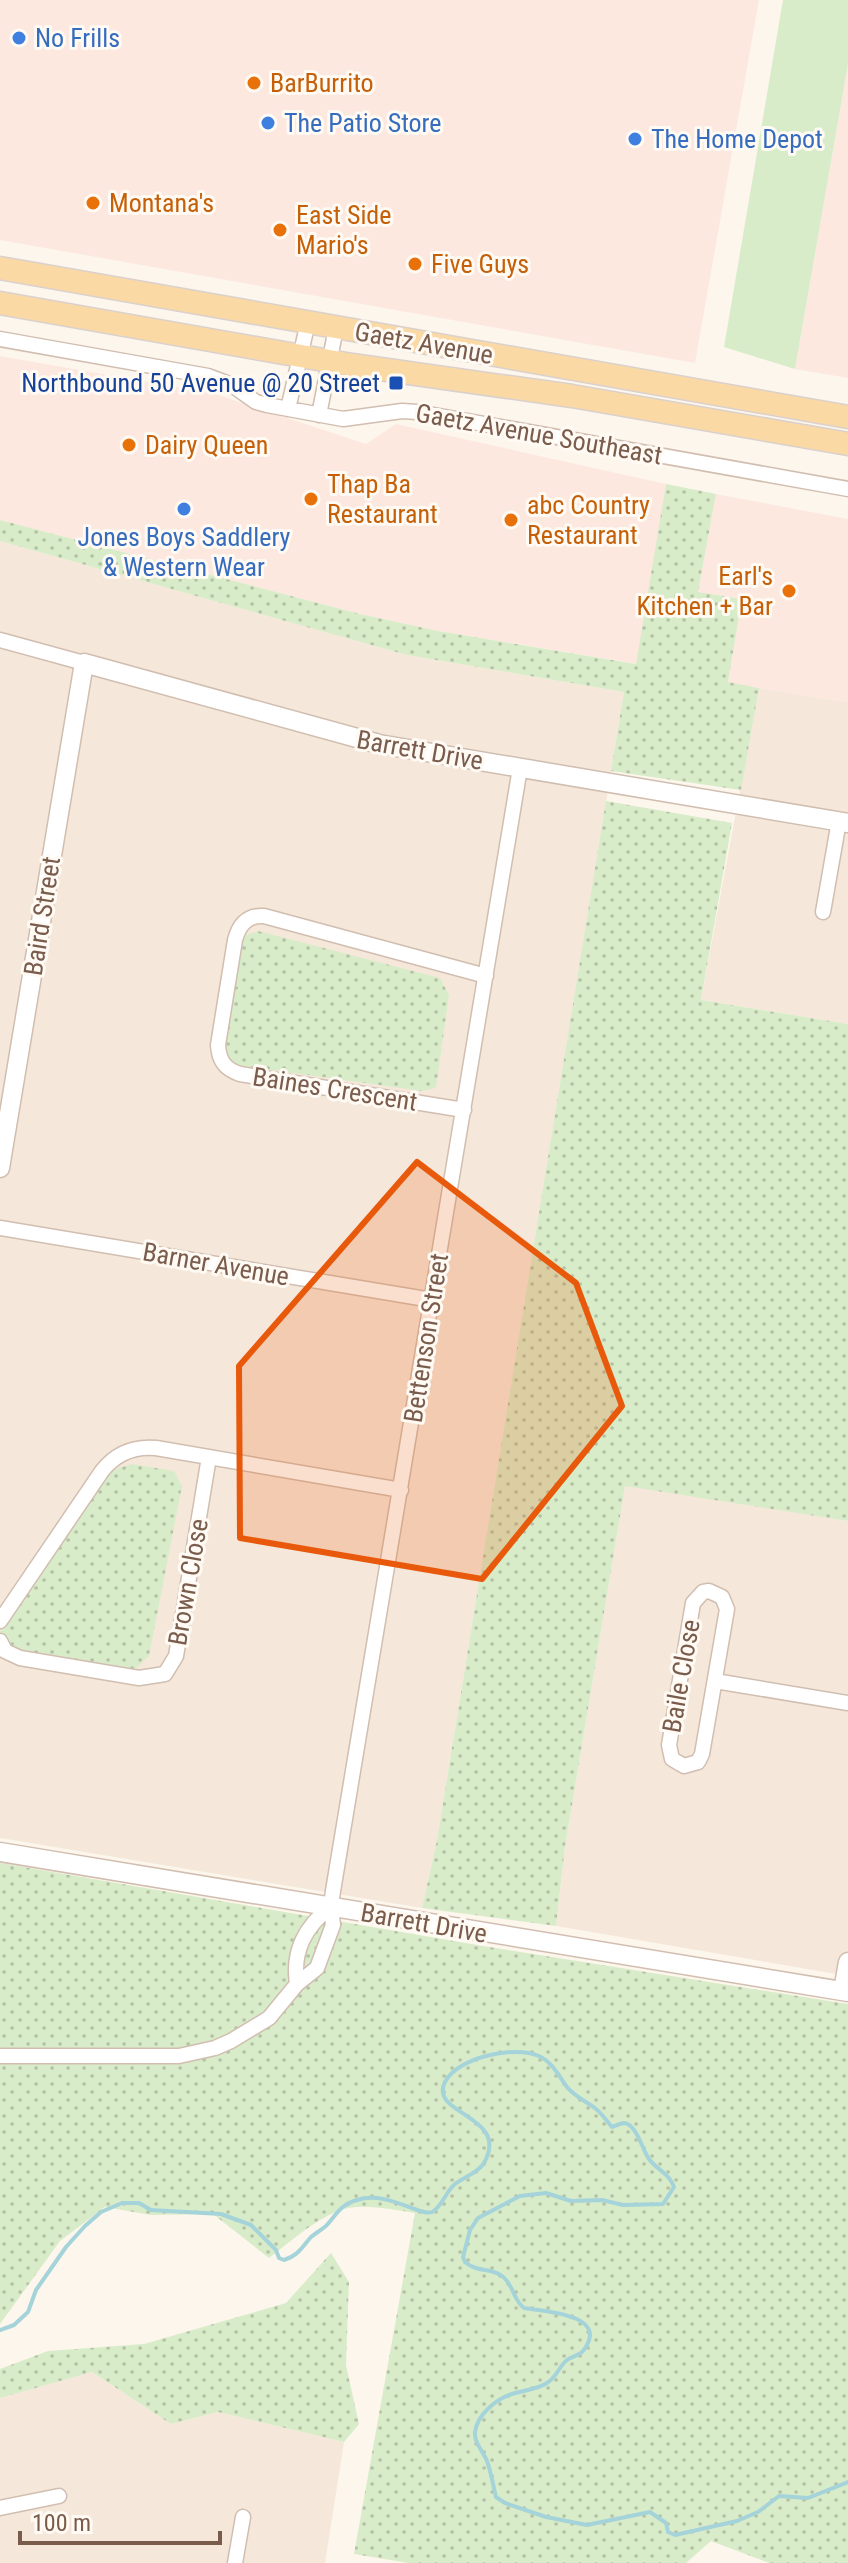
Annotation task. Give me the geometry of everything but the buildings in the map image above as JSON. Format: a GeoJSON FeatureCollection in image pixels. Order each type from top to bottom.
{"type":"FeatureCollection","features":[{"type":"Feature","properties":{"kind":"main road","name":"Gaetz Avenue"},"geometry":{"type":"LineString","coordinates":[[0,268],[848,417]]}},
{"type":"Feature","properties":{"kind":"main road","name":"Gaetz Avenue"},"geometry":{"type":"LineString","coordinates":[[0,303],[848,444]]}},
{"type":"Feature","properties":{"kind":"street"},"geometry":{"type":"LineString","coordinates":[[288,409],[308,322]]}},
{"type":"Feature","properties":{"kind":"street"},"geometry":{"type":"LineString","coordinates":[[319,415],[336,328]]}},
{"type":"Feature","properties":{"kind":"street","name":"Gaetz Avenue Southeast"},"geometry":{"type":"LineString","coordinates":[[0,339],[208,376],[232,385],[256,402],[319,415],[352,419],[402,411],[417,412],[848,489]]}},
{"type":"Feature","properties":{"kind":"street","name":"Barrett Drive"},"geometry":{"type":"LineString","coordinates":[[0,640],[350,738],[843,822]]}},
{"type":"Feature","properties":{"kind":"street","name":"Baird Street"},"geometry":{"type":"LineString","coordinates":[[0,1168],[84,663]]}},
{"type":"Feature","properties":{"kind":"street","name":"Bettenson Street"},"geometry":{"type":"LineString","coordinates":[[331,1906],[520,768]]}},
{"type":"Feature","properties":{"kind":"street"},"geometry":{"type":"LineString","coordinates":[[823,912],[843,822]]}},
{"type":"Feature","properties":{"kind":"street","name":"Baines Crescent"},"geometry":{"type":"LineString","coordinates":[[464,1110],[240,1074],[227,1068],[220,1059],[218,1045],[235,940],[241,925],[247,920],[264,916],[486,976]]}},
{"type":"Feature","properties":{"kind":"street","name":"Barner Avenue"},"geometry":{"type":"LineString","coordinates":[[0,1228],[432,1300]]}},
{"type":"Feature","properties":{"kind":"street"},"geometry":{"type":"LineString","coordinates":[[0,1621],[102,1471],[114,1458],[143,1448],[401,1490]]}},
{"type":"Feature","properties":{"kind":"street","name":"Brown Close"},"geometry":{"type":"LineString","coordinates":[[0,1641],[5,1651],[20,1658],[139,1678],[165,1674],[176,1656],[209,1457]]}},
{"type":"Feature","properties":{"kind":"street","name":"Baile Close"},"geometry":{"type":"LineString","coordinates":[[703,1592],[717,1593],[727,1609],[715,1681],[702,1754],[698,1762],[684,1766],[672,1759],[669,1745],[693,1603],[703,1592]]}},
{"type":"Feature","properties":{"kind":"street","name":"Baile Close"},"geometry":{"type":"LineString","coordinates":[[715,1681],[848,1703]]}},
{"type":"Feature","properties":{"kind":"street","name":"Barrett Drive"},"geometry":{"type":"LineString","coordinates":[[0,1852],[846,1991]]}},
{"type":"Feature","properties":{"kind":"street"},"geometry":{"type":"LineString","coordinates":[[297,1984],[294,1962],[312,1922],[331,1906]]}},
{"type":"Feature","properties":{"kind":"street"},"geometry":{"type":"LineString","coordinates":[[0,2056],[169,2056],[202,2052],[250,2032],[269,2018],[297,1984],[317,1968],[333,1925],[331,1906]]}},
{"type":"Feature","properties":{"kind":"street"},"geometry":{"type":"LineString","coordinates":[[846,1991],[848,1962]]}},
{"type":"Feature","properties":{"kind":"street"},"geometry":{"type":"LineString","coordinates":[[0,2508],[59,2496]]}},
{"type":"Feature","properties":{"kind":"street"},"geometry":{"type":"LineString","coordinates":[[235,2563],[243,2517]]}},
{"type":"Feature","properties":{"kind":"highlighted area"},"geometry":{"type":"Polygon","coordinates":[[[417,1162],[576,1283],[622,1406],[482,1579],[240,1538],[239,1366],[417,1162]]]}},
{"type":"Feature","properties":{"kind":"shaded area"},"geometry":{"type":"Polygon","coordinates":[[[0,0],[759,0],[695,363],[0,240],[0,0]]]}},
{"type":"Feature","properties":{"kind":"shaded area"},"geometry":{"type":"Polygon","coordinates":[[[848,64],[848,378],[795,369],[848,64]]]}},
{"type":"Feature","properties":{"kind":"shaded area"},"geometry":{"type":"Polygon","coordinates":[[[0,356],[215,394],[366,444],[396,424],[666,484],[637,664],[438,631],[360,614],[0,520],[0,356]]]}},
{"type":"Feature","properties":{"kind":"shaded area"},"geometry":{"type":"Polygon","coordinates":[[[716,494],[848,519],[848,702],[728,683],[742,599],[698,592],[716,494]]]}},
{"type":"Feature","properties":{"kind":"shaded area"},"geometry":{"type":"Polygon","coordinates":[[[0,541],[407,655],[624,692],[437,1840],[422,1908],[0,1838],[0,541]]]}},
{"type":"Feature","properties":{"kind":"shaded area"},"geometry":{"type":"Polygon","coordinates":[[[759,688],[848,702],[848,1024],[701,1000],[759,688]]]}},
{"type":"Feature","properties":{"kind":"shaded area"},"geometry":{"type":"Polygon","coordinates":[[[625,1485],[848,1521],[848,1976],[556,1926],[565,1847],[625,1485]]]}},
{"type":"Feature","properties":{"kind":"shaded area"},"geometry":{"type":"Polygon","coordinates":[[[92,2372],[171,2424],[218,2412],[344,2442],[325,2563],[0,2563],[0,2398],[92,2372]]]}},
{"type":"Feature","properties":{"kind":"green space"},"geometry":{"type":"Polygon","coordinates":[[[783,0],[848,0],[848,64],[795,369],[724,347],[783,0]]]}},
{"type":"Feature","properties":{"kind":"green space"},"geometry":{"type":"Polygon","coordinates":[[[666,484],[716,494],[698,592],[742,599],[728,682],[759,688],[741,790],[611,771],[624,692],[407,655],[0,541],[0,520],[360,614],[438,631],[636,664],[666,484]]]}},
{"type":"Feature","properties":{"kind":"green space"},"geometry":{"type":"Polygon","coordinates":[[[606,801],[732,823],[701,1000],[848,1024],[848,1521],[625,1486],[565,1847],[556,1926],[422,1908],[437,1840],[606,801]]]}},
{"type":"Feature","properties":{"kind":"green space"},"geometry":{"type":"Polygon","coordinates":[[[258,931],[440,978],[449,995],[436,1088],[422,1091],[237,1065],[222,1050],[237,938],[258,931]]]}},
{"type":"Feature","properties":{"kind":"green space"},"geometry":{"type":"Polygon","coordinates":[[[132,1464],[174,1471],[182,1486],[149,1656],[135,1669],[18,1650],[1,1636],[0,1623],[102,1473],[132,1464]]]}},
{"type":"Feature","properties":{"kind":"green space"},"geometry":{"type":"Polygon","coordinates":[[[0,1863],[489,1947],[848,2004],[848,2563],[769,2563],[711,2541],[686,2563],[409,2563],[354,2554],[415,2213],[346,2208],[320,2220],[269,2258],[213,2214],[151,2215],[105,2207],[60,2241],[0,2324],[0,1863]]]}},
{"type":"Feature","properties":{"kind":"green space"},"geometry":{"type":"Polygon","coordinates":[[[331,2253],[349,2282],[346,2365],[359,2424],[344,2442],[218,2412],[171,2424],[92,2372],[0,2398],[0,2369],[48,2351],[144,2344],[286,2303],[331,2253]]]}},
{"type":"Feature","properties":{"kind":"waterway"},"geometry":{"type":"LineString","coordinates":[[0,2330],[14,2325],[28,2312],[36,2290],[85,2226],[101,2212],[122,2203],[139,2203],[151,2210],[221,2214],[251,2225],[284,2260],[296,2254],[343,2207],[357,2200],[379,2198],[432,2212],[455,2184],[484,2163],[489,2147],[487,2135],[479,2125],[448,2102],[443,2093],[445,2082],[452,2073],[474,2060],[502,2053],[529,2053],[548,2062],[570,2090],[596,2109],[612,2127],[624,2123],[633,2128],[649,2159],[674,2187],[663,2204],[571,2201],[546,2193],[520,2196],[478,2218],[470,2230],[463,2257],[465,2262],[502,2276],[524,2308],[558,2313],[582,2322],[589,2329],[590,2339],[583,2351],[564,2362],[550,2381],[500,2400],[488,2408],[479,2420],[475,2436],[487,2461],[496,2497],[546,2517],[587,2525],[650,2512],[666,2523],[668,2532],[675,2535],[737,2521],[758,2512],[779,2496],[808,2498],[848,2482]]}},
{"type":"Feature","properties":{"kind":"place","name":"No Frills"},"geometry":{"type":"Point","coordinates":[19,38]}},
{"type":"Feature","properties":{"kind":"place","name":"BarBurrito"},"geometry":{"type":"Point","coordinates":[254,83]}},
{"type":"Feature","properties":{"kind":"place","name":"The Patio Store"},"geometry":{"type":"Point","coordinates":[268,123]}},
{"type":"Feature","properties":{"kind":"place","name":"The Home Depot"},"geometry":{"type":"Point","coordinates":[635,139]}},
{"type":"Feature","properties":{"kind":"place","name":"Montana's"},"geometry":{"type":"Point","coordinates":[93,203]}},
{"type":"Feature","properties":{"kind":"place","name":"East Side Mario's"},"geometry":{"type":"Point","coordinates":[280,230]}},
{"type":"Feature","properties":{"kind":"place","name":"Five Guys"},"geometry":{"type":"Point","coordinates":[415,264]}},
{"type":"Feature","properties":{"kind":"place","name":"Northbound 50 Avenue @ 20 Street"},"geometry":{"type":"Point","coordinates":[396,383]}},
{"type":"Feature","properties":{"kind":"place","name":"Dairy Queen"},"geometry":{"type":"Point","coordinates":[129,445]}},
{"type":"Feature","properties":{"kind":"place","name":"Thap Ba Restaurant"},"geometry":{"type":"Point","coordinates":[311,499]}},
{"type":"Feature","properties":{"kind":"place","name":"Jones Boys Saddlery & Western Wear"},"geometry":{"type":"Point","coordinates":[184,509]}},
{"type":"Feature","properties":{"kind":"place","name":"abc Country Restaurant"},"geometry":{"type":"Point","coordinates":[511,520]}},
{"type":"Feature","properties":{"kind":"place","name":"Earl's Kitchen + Bar"},"geometry":{"type":"Point","coordinates":[789,591]}}]}
